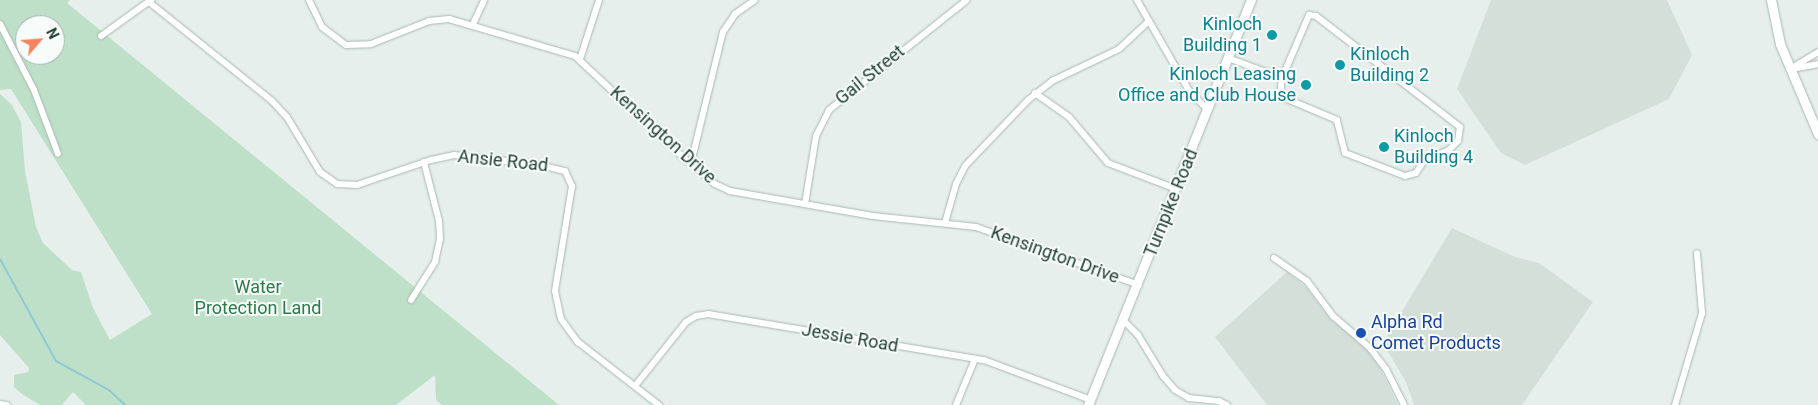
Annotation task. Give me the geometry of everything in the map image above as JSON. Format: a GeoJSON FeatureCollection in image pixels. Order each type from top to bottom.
{"type":"FeatureCollection","features":[{"type":"Feature","properties":{"kind":"main road","name":"Turnpike Road"},"geometry":{"type":"LineString","coordinates":[[1089,402],[1124,321],[1252,0]]}},
{"type":"Feature","properties":{"kind":"main road"},"geometry":{"type":"LineString","coordinates":[[1771,0],[1780,44],[1818,134]]}},
{"type":"Feature","properties":{"kind":"street","name":"Kensington Drive"},"geometry":{"type":"LineString","coordinates":[[310,0],[322,28],[346,45],[376,43],[435,20],[456,19],[580,59],[691,163],[715,184],[730,191],[873,216],[945,223],[1001,234],[1138,284]]}},
{"type":"Feature","properties":{"kind":"street"},"geometry":{"type":"LineString","coordinates":[[473,24],[484,0]]}},
{"type":"Feature","properties":{"kind":"street"},"geometry":{"type":"LineString","coordinates":[[580,59],[599,0]]}},
{"type":"Feature","properties":{"kind":"street"},"geometry":{"type":"LineString","coordinates":[[691,163],[723,32],[735,14],[755,0]]}},
{"type":"Feature","properties":{"kind":"street","name":"Gail Street"},"geometry":{"type":"LineString","coordinates":[[805,204],[816,136],[829,110],[967,0]]}},
{"type":"Feature","properties":{"kind":"street"},"geometry":{"type":"LineString","coordinates":[[1137,0],[1190,92],[1208,110]]}},
{"type":"Feature","properties":{"kind":"street"},"geometry":{"type":"LineString","coordinates":[[101,36],[150,1]]}},
{"type":"Feature","properties":{"kind":"street","name":"Ansie Road"},"geometry":{"type":"LineString","coordinates":[[150,1],[277,106],[320,172],[333,183],[357,185],[424,162],[461,155],[557,167],[567,173],[572,186],[556,284],[558,313],[573,337],[659,405]]}},
{"type":"Feature","properties":{"kind":"street"},"geometry":{"type":"LineString","coordinates":[[1309,15],[1316,16],[1460,127],[1458,141],[1450,150],[1424,160],[1416,173],[1405,176],[1353,159],[1345,153],[1337,120],[1284,100],[1280,96],[1282,78],[1306,20],[1309,15]]}},
{"type":"Feature","properties":{"kind":"street"},"geometry":{"type":"LineString","coordinates":[[945,223],[956,184],[965,166],[1035,93],[1061,76],[1114,53],[1149,21]]}},
{"type":"Feature","properties":{"kind":"street"},"geometry":{"type":"LineString","coordinates":[[0,24],[34,90],[58,154]]}},
{"type":"Feature","properties":{"kind":"street"},"geometry":{"type":"LineString","coordinates":[[1790,69],[1818,52]]}},
{"type":"Feature","properties":{"kind":"street"},"geometry":{"type":"LineString","coordinates":[[1228,58],[1282,78]]}},
{"type":"Feature","properties":{"kind":"street"},"geometry":{"type":"LineString","coordinates":[[1790,69],[1818,64]]}},
{"type":"Feature","properties":{"kind":"street"},"geometry":{"type":"LineString","coordinates":[[1035,93],[1070,117],[1108,163],[1176,189]]}},
{"type":"Feature","properties":{"kind":"street"},"geometry":{"type":"LineString","coordinates":[[411,300],[435,262],[440,239],[439,221],[424,162]]}},
{"type":"Feature","properties":{"kind":"street"},"geometry":{"type":"LineString","coordinates":[[1675,405],[1702,313],[1697,253]]}},
{"type":"Feature","properties":{"kind":"street"},"geometry":{"type":"LineString","coordinates":[[1274,258],[1307,281],[1333,316],[1370,348],[1404,405]]}},
{"type":"Feature","properties":{"kind":"street","name":"Jessie Road"},"geometry":{"type":"LineString","coordinates":[[635,386],[686,322],[703,314],[975,359],[1003,366],[1089,402]]}},
{"type":"Feature","properties":{"kind":"street"},"geometry":{"type":"LineString","coordinates":[[1124,321],[1141,338],[1163,376],[1176,390],[1189,398],[1220,401],[1227,405]]}},
{"type":"Feature","properties":{"kind":"street"},"geometry":{"type":"LineString","coordinates":[[956,405],[975,359]]}},
{"type":"Feature","properties":{"kind":"street"},"geometry":{"type":"LineString","coordinates":[[0,404],[7,405]]}},
{"type":"Feature","properties":{"kind":"shaded area"},"geometry":{"type":"Polygon","coordinates":[[[1491,0],[1667,0],[1692,55],[1669,99],[1525,165],[1501,153],[1457,89],[1491,0]]]}},
{"type":"Feature","properties":{"kind":"shaded area"},"geometry":{"type":"Polygon","coordinates":[[[1452,228],[1515,257],[1539,263],[1593,302],[1522,405],[1414,405],[1406,382],[1383,343],[1452,228]]]}},
{"type":"Feature","properties":{"kind":"shaded area"},"geometry":{"type":"Polygon","coordinates":[[[1287,272],[1306,287],[1326,314],[1365,347],[1378,364],[1398,405],[1267,405],[1215,337],[1287,272]]]}},
{"type":"Feature","properties":{"kind":"green space","name":"Water Protection Land"},"geometry":{"type":"Polygon","coordinates":[[[0,0],[70,0],[67,3],[559,405],[442,405],[436,400],[435,375],[396,405],[86,405],[73,392],[62,405],[40,405],[14,387],[14,375],[28,372],[29,368],[0,335],[0,94],[12,105],[21,122],[25,171],[36,227],[43,243],[72,270],[81,272],[93,308],[110,340],[152,314],[11,89],[0,90],[0,0]]]}},
{"type":"Feature","properties":{"kind":"waterway"},"geometry":{"type":"LineString","coordinates":[[0,259],[56,361],[109,390],[125,405]]}},
{"type":"Feature","properties":{"kind":"place","name":"Kinloch Building 1"},"geometry":{"type":"Point","coordinates":[1272,35]}},
{"type":"Feature","properties":{"kind":"place","name":"Kinloch Building 2"},"geometry":{"type":"Point","coordinates":[1340,65]}},
{"type":"Feature","properties":{"kind":"place","name":"Kinloch Leasing Office and Club House"},"geometry":{"type":"Point","coordinates":[1306,85]}},
{"type":"Feature","properties":{"kind":"place","name":"Kinloch Building 4"},"geometry":{"type":"Point","coordinates":[1384,147]}},
{"type":"Feature","properties":{"kind":"place","name":"Alpha Rd Comet Products"},"geometry":{"type":"Point","coordinates":[1361,333]}}]}
